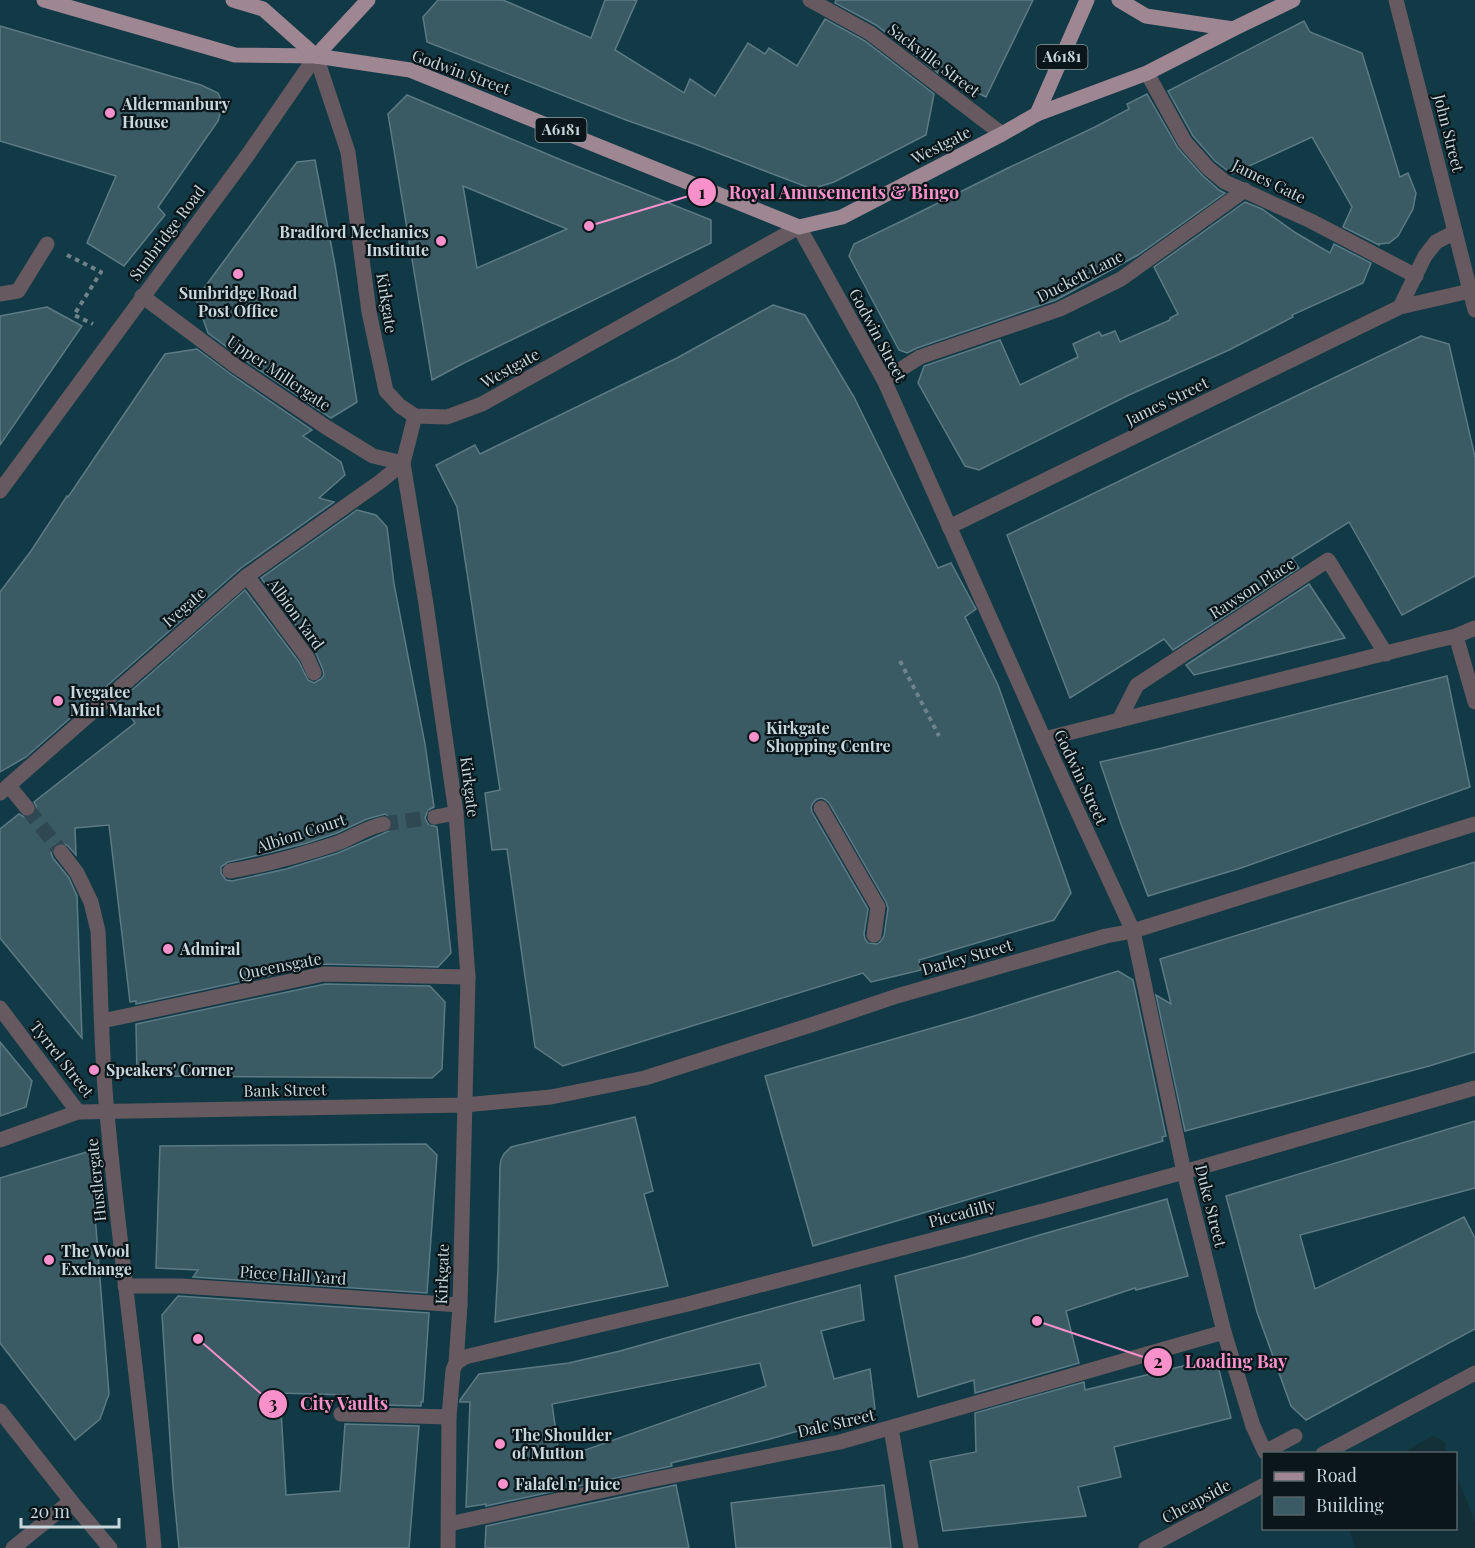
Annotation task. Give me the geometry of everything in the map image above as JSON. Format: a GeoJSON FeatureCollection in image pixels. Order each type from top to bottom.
{"type":"FeatureCollection","features":[{"type":"Feature","properties":{"kind":"main road","name":"Godwin Street"},"geometry":{"type":"LineString","coordinates":[[44,0],[235,55],[316,56],[410,70],[799,227]]}},
{"type":"Feature","properties":{"kind":"main road"},"geometry":{"type":"LineString","coordinates":[[233,0],[263,9],[316,56]]}},
{"type":"Feature","properties":{"kind":"main road","name":"Sunbridge Road"},"geometry":{"type":"LineString","coordinates":[[316,56],[368,0]]}},
{"type":"Feature","properties":{"kind":"main road","name":"A6181"},"geometry":{"type":"LineString","coordinates":[[1037,114],[1088,0]]}},
{"type":"Feature","properties":{"kind":"main road"},"geometry":{"type":"LineString","coordinates":[[1119,0],[1146,16],[1233,29]]}},
{"type":"Feature","properties":{"kind":"main road","name":"Westgate"},"geometry":{"type":"LineString","coordinates":[[799,227],[842,217],[1037,114],[1147,73],[1293,0]]}},
{"type":"Feature","properties":{"kind":"street","name":"Sackville Street"},"geometry":{"type":"LineString","coordinates":[[810,0],[870,33],[1002,134]]}},
{"type":"Feature","properties":{"kind":"street","name":"John Street"},"geometry":{"type":"LineString","coordinates":[[1396,0],[1475,309]]}},
{"type":"Feature","properties":{"kind":"street","name":"Sunbridge Road"},"geometry":{"type":"LineString","coordinates":[[0,491],[142,296],[248,156],[316,56]]}},
{"type":"Feature","properties":{"kind":"street","name":"Kirkgate"},"geometry":{"type":"LineString","coordinates":[[316,56],[348,152],[369,312],[386,391],[400,406],[415,416],[403,463],[456,813],[468,977],[460,1305],[449,1417],[448,1548]]}},
{"type":"Feature","properties":{"kind":"street","name":"James Gate"},"geometry":{"type":"LineString","coordinates":[[1147,73],[1185,141],[1208,168],[1225,182],[1311,221],[1416,276]]}},
{"type":"Feature","properties":{"kind":"street","name":"Duckett Lane"},"geometry":{"type":"LineString","coordinates":[[884,380],[920,357],[1060,309],[1120,279],[1245,190]]}},
{"type":"Feature","properties":{"kind":"street","name":"Godwin Street"},"geometry":{"type":"LineString","coordinates":[[799,227],[884,380],[1044,739],[1133,931]]}},
{"type":"Feature","properties":{"kind":"street","name":"Westgate"},"geometry":{"type":"LineString","coordinates":[[415,416],[447,417],[482,404],[799,227]]}},
{"type":"Feature","properties":{"kind":"street"},"geometry":{"type":"LineString","coordinates":[[1400,307],[1425,256],[1437,242],[1455,232]]}},
{"type":"Feature","properties":{"kind":"street"},"geometry":{"type":"LineString","coordinates":[[0,294],[18,291],[47,244]]}},
{"type":"Feature","properties":{"kind":"street","name":"James Street"},"geometry":{"type":"LineString","coordinates":[[950,526],[1400,307],[1470,291]]}},
{"type":"Feature","properties":{"kind":"street","name":"Upper Millergate"},"geometry":{"type":"LineString","coordinates":[[142,296],[237,367],[326,427],[374,456],[403,463]]}},
{"type":"Feature","properties":{"kind":"street","name":"Ivegate"},"geometry":{"type":"LineString","coordinates":[[5,789],[247,576],[403,463]]}},
{"type":"Feature","properties":{"kind":"street","name":"Rawson Place"},"geometry":{"type":"LineString","coordinates":[[1119,720],[1137,685],[1328,560],[1386,654]]}},
{"type":"Feature","properties":{"kind":"street","name":"Albion Yard"},"geometry":{"type":"LineString","coordinates":[[247,576],[307,657],[314,673]]}},
{"type":"Feature","properties":{"kind":"street"},"geometry":{"type":"LineString","coordinates":[[1044,739],[1456,636],[1475,628]]}},
{"type":"Feature","properties":{"kind":"street"},"geometry":{"type":"LineString","coordinates":[[1456,636],[1475,702]]}},
{"type":"Feature","properties":{"kind":"street"},"geometry":{"type":"LineString","coordinates":[[5,789],[27,808]]}},
{"type":"Feature","properties":{"kind":"street"},"geometry":{"type":"LineString","coordinates":[[821,808],[878,907],[874,935]]}},
{"type":"Feature","properties":{"kind":"street"},"geometry":{"type":"LineString","coordinates":[[435,817],[456,813]]}},
{"type":"Feature","properties":{"kind":"street","name":"Albion Court"},"geometry":{"type":"LineString","coordinates":[[230,871],[283,860],[338,843],[371,827],[383,824]]}},
{"type":"Feature","properties":{"kind":"street","name":"Darley Street"},"geometry":{"type":"LineString","coordinates":[[464,1105],[551,1097],[645,1078],[820,1023],[897,996],[1106,936],[1133,931],[1475,824]]}},
{"type":"Feature","properties":{"kind":"street","name":"Hustlergate"},"geometry":{"type":"LineString","coordinates":[[61,852],[77,873],[91,902],[98,931],[106,1111],[154,1548]]}},
{"type":"Feature","properties":{"kind":"street","name":"Duke Street"},"geometry":{"type":"LineString","coordinates":[[1133,931],[1184,1172],[1224,1332],[1253,1426],[1265,1452],[1294,1436]]}},
{"type":"Feature","properties":{"kind":"street","name":"Queensgate"},"geometry":{"type":"LineString","coordinates":[[102,1021],[324,974],[468,977]]}},
{"type":"Feature","properties":{"kind":"street","name":"Tyrrel Street"},"geometry":{"type":"LineString","coordinates":[[0,1008],[78,1112],[106,1111]]}},
{"type":"Feature","properties":{"kind":"street","name":"Piccadilly"},"geometry":{"type":"LineString","coordinates":[[456,1363],[465,1357],[688,1304],[1184,1172],[1475,1088]]}},
{"type":"Feature","properties":{"kind":"street","name":"Bank Street"},"geometry":{"type":"LineString","coordinates":[[106,1111],[464,1105]]}},
{"type":"Feature","properties":{"kind":"street"},"geometry":{"type":"LineString","coordinates":[[0,1140],[78,1112]]}},
{"type":"Feature","properties":{"kind":"street","name":"Piece Hall Yard"},"geometry":{"type":"LineString","coordinates":[[125,1286],[181,1286],[460,1305]]}},
{"type":"Feature","properties":{"kind":"street","name":"Dale Street"},"geometry":{"type":"LineString","coordinates":[[449,1524],[840,1442],[1224,1332]]}},
{"type":"Feature","properties":{"kind":"street"},"geometry":{"type":"LineString","coordinates":[[1327,1452],[1475,1373]]}},
{"type":"Feature","properties":{"kind":"street"},"geometry":{"type":"LineString","coordinates":[[0,1411],[110,1548]]}},
{"type":"Feature","properties":{"kind":"street"},"geometry":{"type":"LineString","coordinates":[[341,1414],[449,1417]]}},
{"type":"Feature","properties":{"kind":"street"},"geometry":{"type":"LineString","coordinates":[[891,1428],[911,1548]]}},
{"type":"Feature","properties":{"kind":"street","name":"Cheapside"},"geometry":{"type":"LineString","coordinates":[[1146,1548],[1262,1486]]}},
{"type":"Feature","properties":{"kind":"street"},"geometry":{"type":"LineString","coordinates":[[13,1548],[71,1501]]}},
{"type":"Feature","properties":{"kind":"path"},"geometry":{"type":"LineString","coordinates":[[47,244],[101,272],[74,315],[115,334]]}},
{"type":"Feature","properties":{"kind":"path"},"geometry":{"type":"LineString","coordinates":[[900,661],[939,736]]}},
{"type":"Feature","properties":{"kind":"shaded area"},"geometry":{"type":"Polygon","coordinates":[[[0,0],[1475,0],[1475,1522],[1457,1476],[1457,1452],[1447,1452],[1444,1442],[1432,1436],[1405,1452],[1262,1452],[1262,1530],[1349,1530],[1355,1548],[0,1548],[0,0]]]}},
{"type":"Feature","properties":{"kind":"building"},"geometry":{"type":"Polygon","coordinates":[[[438,0],[503,0],[591,38],[605,0],[637,0],[615,50],[684,93],[690,79],[715,96],[748,43],[765,54],[769,48],[797,66],[825,19],[865,41],[934,94],[926,135],[834,182],[812,189],[626,120],[427,42],[423,17],[438,0]]]}},
{"type":"Feature","properties":{"kind":"building"},"geometry":{"type":"Polygon","coordinates":[[[836,0],[1033,0],[986,97],[972,90],[939,65],[938,73],[876,25],[835,3],[836,0]]]}},
{"type":"Feature","properties":{"kind":"building"},"geometry":{"type":"Polygon","coordinates":[[[1304,21],[1310,32],[1362,53],[1400,177],[1408,173],[1416,193],[1413,209],[1398,236],[1389,243],[1379,245],[1343,227],[1352,207],[1312,137],[1232,174],[1215,161],[1193,136],[1168,91],[1304,21]]]}},
{"type":"Feature","properties":{"kind":"building","name":"Aldermanbury House"},"geometry":{"type":"Polygon","coordinates":[[[0,26],[201,85],[218,93],[223,104],[218,121],[158,207],[165,215],[124,266],[87,243],[116,176],[0,141],[0,26]]]}},
{"type":"Feature","properties":{"kind":"building"},"geometry":{"type":"Polygon","coordinates":[[[1147,94],[1178,148],[1202,175],[1225,193],[1138,255],[1056,300],[907,353],[899,350],[849,256],[854,244],[1095,127],[1129,109],[1127,104],[1147,94]]]}},
{"type":"Feature","properties":{"kind":"building"},"geometry":{"type":"Polygon","coordinates":[[[407,95],[711,220],[711,243],[432,380],[388,114],[407,95]],[[463,186],[477,268],[567,229],[463,186]]]}},
{"type":"Feature","properties":{"kind":"building"},"geometry":{"type":"Polygon","coordinates":[[[315,160],[357,402],[331,418],[208,333],[196,299],[297,162],[315,160]]]}},
{"type":"Feature","properties":{"kind":"building"},"geometry":{"type":"Polygon","coordinates":[[[1245,202],[1262,209],[1330,253],[1334,244],[1371,263],[1363,283],[1292,315],[1293,317],[1229,350],[1129,395],[979,470],[965,466],[918,383],[924,366],[1000,340],[1020,385],[1078,357],[1073,344],[1099,332],[1102,336],[1115,331],[1120,342],[1170,320],[1178,314],[1154,267],[1245,202]]]}},
{"type":"Feature","properties":{"kind":"building","name":"Kirkgate Shopping Centre"},"geometry":{"type":"Polygon","coordinates":[[[773,305],[805,315],[854,397],[938,568],[951,563],[976,609],[965,617],[998,685],[1071,893],[1054,920],[919,960],[921,970],[871,982],[863,973],[563,1066],[535,1047],[507,849],[492,850],[485,793],[500,790],[457,507],[436,465],[475,445],[480,454],[677,358],[773,305]],[[817,799],[811,807],[812,812],[868,909],[865,939],[868,943],[877,944],[884,936],[888,908],[886,902],[826,800],[817,799]]]}},
{"type":"Feature","properties":{"kind":"building"},"geometry":{"type":"Polygon","coordinates":[[[47,307],[82,326],[0,445],[0,316],[47,307]]]}},
{"type":"Feature","properties":{"kind":"building"},"geometry":{"type":"Polygon","coordinates":[[[1421,336],[1449,344],[1475,457],[1475,576],[1402,615],[1349,522],[1292,558],[1299,568],[1173,650],[1164,639],[1070,698],[1007,535],[1421,336]]]}},
{"type":"Feature","properties":{"kind":"building"},"geometry":{"type":"Polygon","coordinates":[[[197,349],[312,430],[303,436],[341,462],[345,475],[319,498],[334,502],[241,568],[26,757],[0,772],[0,592],[31,551],[165,354],[197,349]]]}},
{"type":"Feature","properties":{"kind":"building"},"geometry":{"type":"Polygon","coordinates":[[[357,510],[376,515],[387,527],[394,584],[425,744],[434,807],[428,810],[425,818],[428,824],[437,827],[451,953],[438,967],[322,964],[136,1004],[136,1001],[130,1002],[109,825],[75,828],[76,855],[68,846],[60,842],[55,845],[51,853],[69,878],[77,896],[82,1038],[0,938],[0,829],[19,814],[24,817],[33,816],[36,811],[34,802],[135,723],[121,702],[115,705],[245,590],[299,662],[308,680],[314,683],[321,679],[324,675],[323,670],[315,651],[261,578],[357,510]],[[385,814],[367,819],[337,833],[307,843],[228,862],[221,867],[221,873],[226,880],[232,881],[286,869],[338,853],[389,831],[393,826],[385,814]]]}},
{"type":"Feature","properties":{"kind":"building"},"geometry":{"type":"Polygon","coordinates":[[[1309,584],[1345,638],[1194,675],[1186,665],[1309,584]]]}},
{"type":"Feature","properties":{"kind":"building"},"geometry":{"type":"Polygon","coordinates":[[[1447,676],[1470,787],[1241,868],[1148,896],[1100,762],[1447,676]]]}},
{"type":"Feature","properties":{"kind":"building"},"geometry":{"type":"Polygon","coordinates":[[[1475,862],[1475,1052],[1185,1131],[1156,995],[1171,1004],[1160,959],[1475,862]]]}},
{"type":"Feature","properties":{"kind":"building"},"geometry":{"type":"Polygon","coordinates":[[[1118,971],[1133,980],[1166,1136],[1162,1137],[1163,1141],[813,1246],[765,1076],[974,1016],[1118,971]]]}},
{"type":"Feature","properties":{"kind":"building"},"geometry":{"type":"Polygon","coordinates":[[[325,984],[430,986],[445,1002],[442,1069],[432,1078],[137,1076],[136,1024],[325,984]]]}},
{"type":"Feature","properties":{"kind":"building"},"geometry":{"type":"Polygon","coordinates":[[[0,1042],[32,1081],[26,1107],[0,1116],[0,1042]]]}},
{"type":"Feature","properties":{"kind":"building"},"geometry":{"type":"Polygon","coordinates":[[[635,1117],[653,1191],[644,1194],[668,1286],[495,1322],[500,1166],[504,1154],[511,1147],[635,1117]]]}},
{"type":"Feature","properties":{"kind":"building"},"geometry":{"type":"Polygon","coordinates":[[[1475,1121],[1475,1188],[1300,1235],[1315,1289],[1464,1217],[1475,1238],[1475,1329],[1306,1420],[1291,1406],[1257,1312],[1226,1196],[1475,1121]]]}},
{"type":"Feature","properties":{"kind":"building"},"geometry":{"type":"Polygon","coordinates":[[[426,1144],[437,1155],[427,1293],[193,1277],[198,1270],[156,1268],[160,1146],[426,1144]]]}},
{"type":"Feature","properties":{"kind":"building","name":"The Wool Exchange"},"geometry":{"type":"Polygon","coordinates":[[[90,1151],[109,1394],[100,1419],[75,1440],[0,1343],[0,1178],[90,1151]]]}},
{"type":"Feature","properties":{"kind":"building"},"geometry":{"type":"Polygon","coordinates":[[[1167,1199],[1188,1276],[1136,1290],[1135,1288],[1066,1311],[1079,1363],[975,1393],[974,1380],[918,1397],[895,1276],[1167,1199]]]}},
{"type":"Feature","properties":{"kind":"building"},"geometry":{"type":"Polygon","coordinates":[[[860,1285],[864,1320],[821,1331],[834,1379],[870,1369],[875,1409],[770,1439],[671,1463],[672,1466],[486,1506],[486,1504],[466,1507],[470,1402],[460,1402],[460,1400],[479,1374],[569,1363],[860,1285]],[[760,1363],[552,1404],[560,1459],[766,1386],[760,1363]]]}},
{"type":"Feature","properties":{"kind":"building"},"geometry":{"type":"Polygon","coordinates":[[[178,1296],[429,1313],[421,1406],[346,1404],[346,1395],[280,1393],[286,1495],[340,1491],[345,1424],[419,1426],[409,1548],[179,1548],[162,1315],[178,1296]]]}},
{"type":"Feature","properties":{"kind":"building"},"geometry":{"type":"Polygon","coordinates":[[[1216,1358],[1231,1418],[1114,1447],[1121,1477],[1078,1487],[1086,1516],[943,1531],[930,1461],[976,1452],[975,1413],[1084,1382],[1085,1390],[1216,1358]]]}},
{"type":"Feature","properties":{"kind":"building"},"geometry":{"type":"Polygon","coordinates":[[[676,1485],[689,1548],[485,1548],[486,1526],[676,1485]]]}},
{"type":"Feature","properties":{"kind":"building"},"geometry":{"type":"Polygon","coordinates":[[[884,1485],[891,1548],[736,1548],[731,1503],[884,1485]]]}},
{"type":"Feature","properties":{"kind":"tunnel"},"geometry":{"type":"LineString","coordinates":[[27,808],[61,852]]}},
{"type":"Feature","properties":{"kind":"tunnel"},"geometry":{"type":"LineString","coordinates":[[383,824],[435,817]]}},
{"type":"Feature","properties":{"kind":"place","name":"Aldermanbury House"},"geometry":{"type":"Point","coordinates":[110,113]}},
{"type":"Feature","properties":{"kind":"place","name":"Royal Amusements & Bingo"},"geometry":{"type":"Point","coordinates":[589,226]}},
{"type":"Feature","properties":{"kind":"place","name":"Bradford Mechanics Institute"},"geometry":{"type":"Point","coordinates":[441,241]}},
{"type":"Feature","properties":{"kind":"place","name":"Sunbridge Road Post Office"},"geometry":{"type":"Point","coordinates":[238,274]}},
{"type":"Feature","properties":{"kind":"place","name":"Ivegatee Mini Market"},"geometry":{"type":"Point","coordinates":[58,701]}},
{"type":"Feature","properties":{"kind":"place","name":"Kirkgate Shopping Centre"},"geometry":{"type":"Point","coordinates":[754,737]}},
{"type":"Feature","properties":{"kind":"place","name":"Admiral"},"geometry":{"type":"Point","coordinates":[168,949]}},
{"type":"Feature","properties":{"kind":"place","name":"Speakers' Corner"},"geometry":{"type":"Point","coordinates":[94,1070]}},
{"type":"Feature","properties":{"kind":"place","name":"The Wool Exchange"},"geometry":{"type":"Point","coordinates":[49,1260]}},
{"type":"Feature","properties":{"kind":"place","name":"Loading Bay"},"geometry":{"type":"Point","coordinates":[1037,1321]}},
{"type":"Feature","properties":{"kind":"place","name":"City Vaults"},"geometry":{"type":"Point","coordinates":[198,1339]}},
{"type":"Feature","properties":{"kind":"place","name":"The Shoulder of Mutton"},"geometry":{"type":"Point","coordinates":[500,1444]}},
{"type":"Feature","properties":{"kind":"place","name":"Falafel n' Juice"},"geometry":{"type":"Point","coordinates":[503,1484]}}]}
